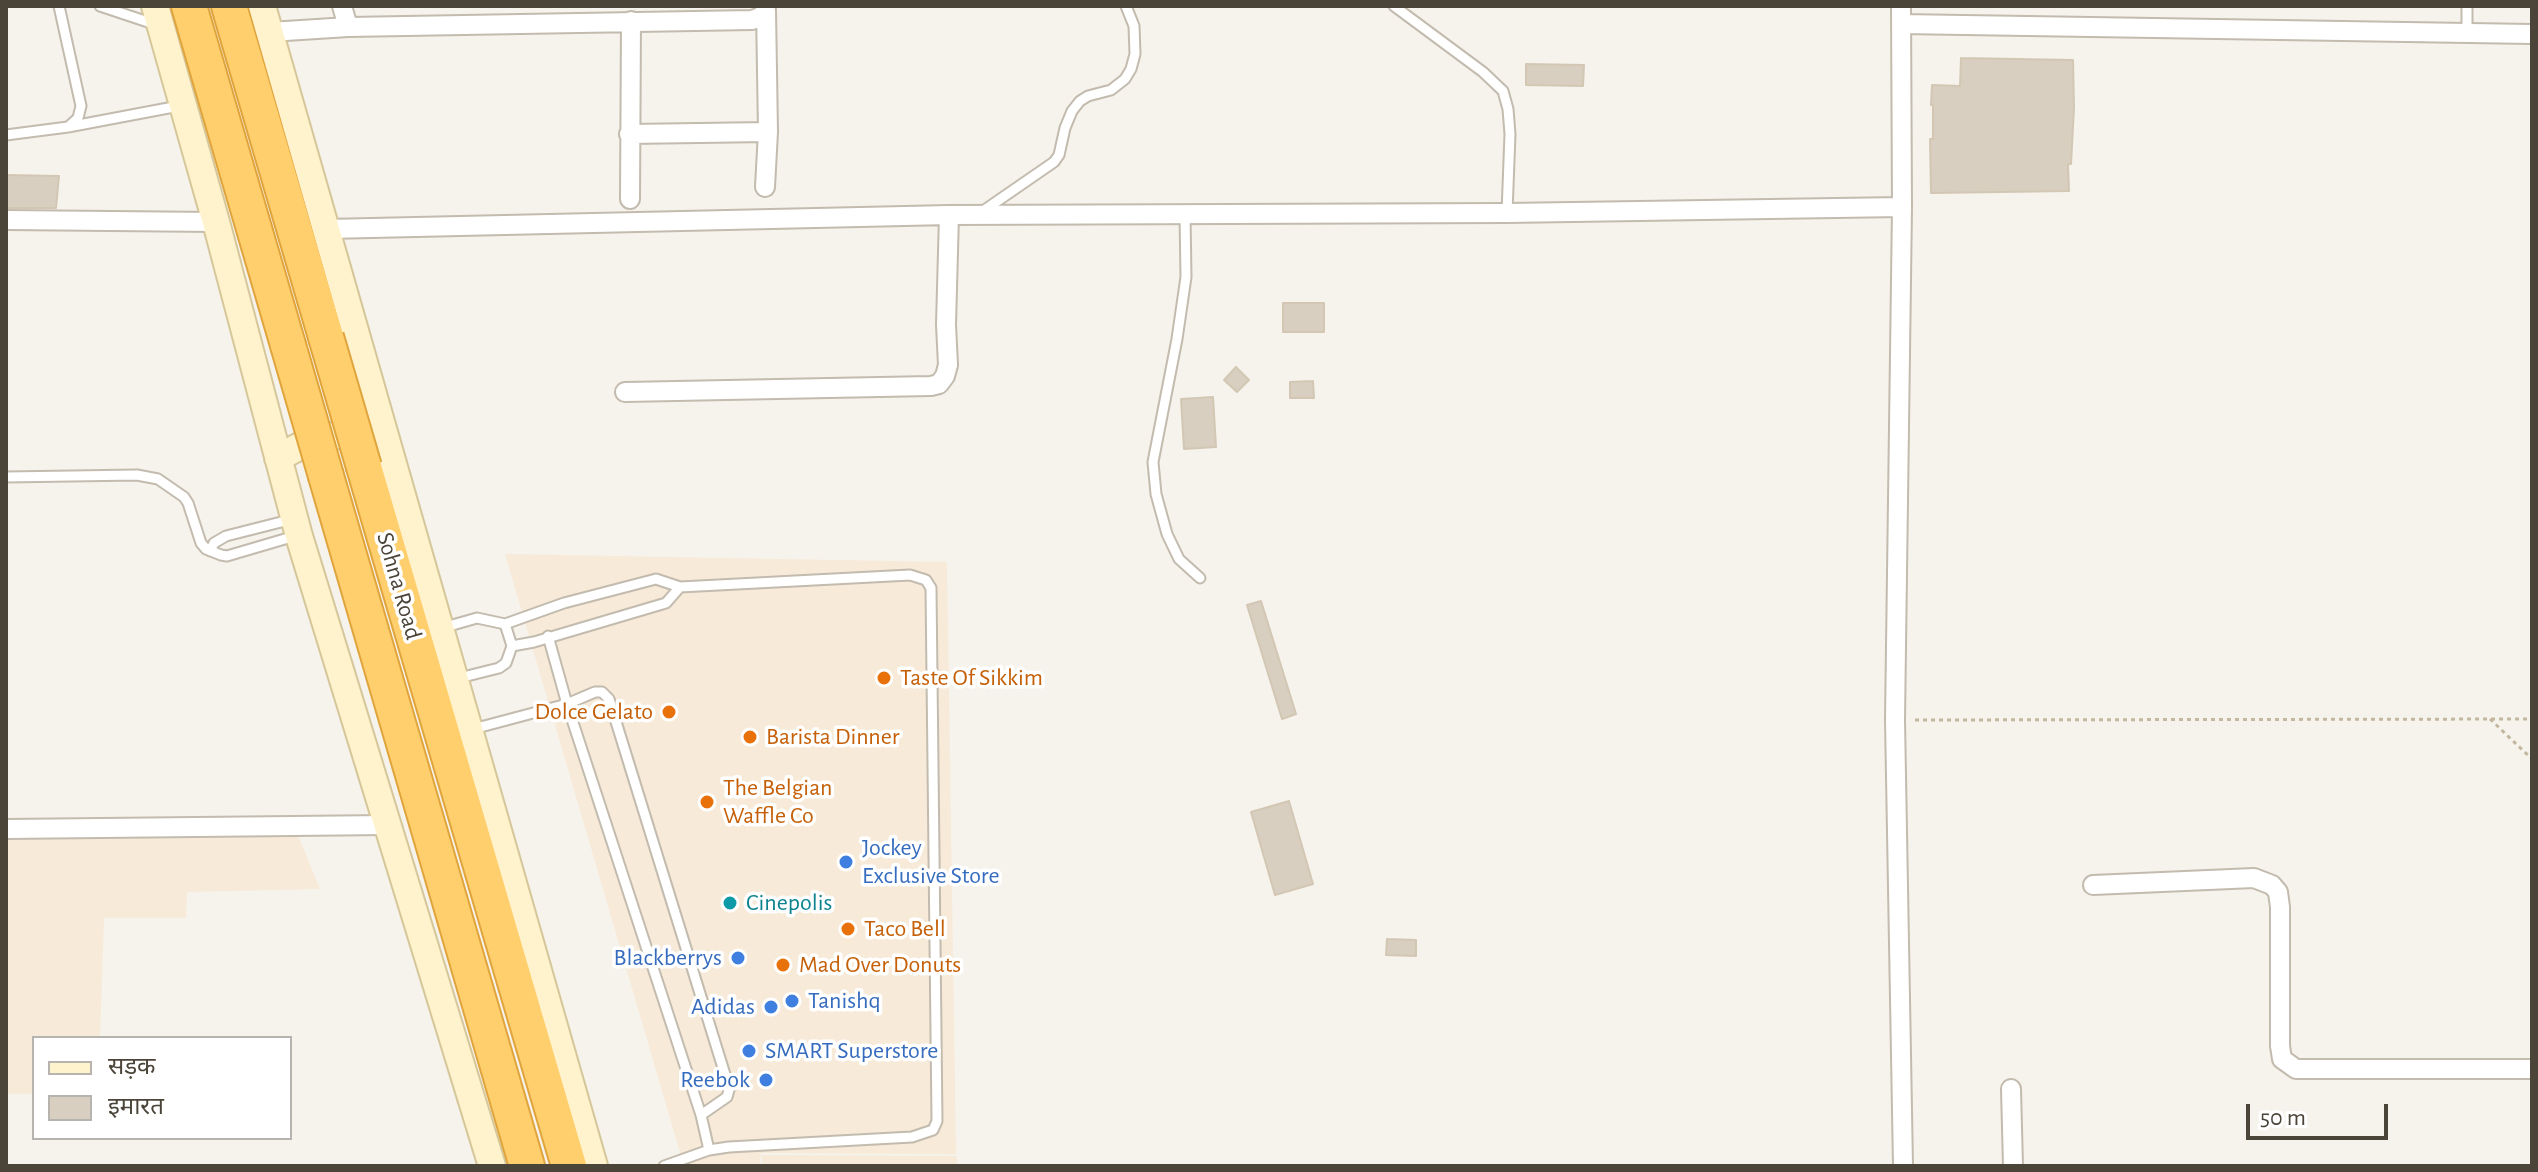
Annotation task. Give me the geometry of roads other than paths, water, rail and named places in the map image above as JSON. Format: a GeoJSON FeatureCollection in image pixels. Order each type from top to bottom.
{"type":"FeatureCollection","features":[{"type":"Feature","properties":{"kind":"highway","name":"Sohna Road"},"geometry":{"type":"LineString","coordinates":[[189,6],[527,1166]]}},
{"type":"Feature","properties":{"kind":"highway","name":"Sohna Road"},"geometry":{"type":"LineString","coordinates":[[229,6],[569,1166]]}},
{"type":"Feature","properties":{"kind":"main road"},"geometry":{"type":"LineString","coordinates":[[262,6],[594,1166]]}},
{"type":"Feature","properties":{"kind":"main road"},"geometry":{"type":"LineString","coordinates":[[157,16],[216,222],[296,527],[492,1166]]}},
{"type":"Feature","properties":{"kind":"main road"},"geometry":{"type":"LineString","coordinates":[[258,381],[275,388],[290,389],[332,380],[353,371],[363,357]]}},
{"type":"Feature","properties":{"kind":"main road"},"geometry":{"type":"LineString","coordinates":[[278,458],[296,446],[331,436],[369,434],[386,438]]}},
{"type":"Feature","properties":{"kind":"street"},"geometry":{"type":"LineString","coordinates":[[342,6],[348,27]]}},
{"type":"Feature","properties":{"kind":"street"},"geometry":{"type":"LineString","coordinates":[[270,32],[348,27],[752,20],[758,19],[766,8]]}},
{"type":"Feature","properties":{"kind":"street"},"geometry":{"type":"LineString","coordinates":[[765,187],[768,132],[766,8]]}},
{"type":"Feature","properties":{"kind":"street"},"geometry":{"type":"LineString","coordinates":[[1903,1166],[1895,720],[1902,207],[1901,15],[2532,34]]}},
{"type":"Feature","properties":{"kind":"street"},"geometry":{"type":"LineString","coordinates":[[630,199],[631,21]]}},
{"type":"Feature","properties":{"kind":"street"},"geometry":{"type":"LineString","coordinates":[[629,134],[768,132]]}},
{"type":"Feature","properties":{"kind":"street"},"geometry":{"type":"LineString","coordinates":[[327,229],[949,215],[1507,213],[1902,207]]}},
{"type":"Feature","properties":{"kind":"street"},"geometry":{"type":"LineString","coordinates":[[625,392],[939,384],[948,365],[949,215]]}},
{"type":"Feature","properties":{"kind":"street"},"geometry":{"type":"LineString","coordinates":[[6,220],[216,222]]}},
{"type":"Feature","properties":{"kind":"street"},"geometry":{"type":"LineString","coordinates":[[6,829],[388,825]]}},
{"type":"Feature","properties":{"kind":"street"},"geometry":{"type":"LineString","coordinates":[[2093,885],[2254,878],[2272,885],[2278,892],[2280,907],[2282,1059],[2296,1069],[2532,1069]]}},
{"type":"Feature","properties":{"kind":"street"},"geometry":{"type":"LineString","coordinates":[[2011,1089],[2013,1166]]}},
{"type":"Feature","properties":{"kind":"lane"},"geometry":{"type":"LineString","coordinates":[[59,6],[81,106],[78,118],[68,127]]}},
{"type":"Feature","properties":{"kind":"lane"},"geometry":{"type":"LineString","coordinates":[[100,6],[157,16]]}},
{"type":"Feature","properties":{"kind":"lane"},"geometry":{"type":"LineString","coordinates":[[976,215],[1050,166],[1059,155],[1072,111],[1088,96],[1111,90],[1125,79],[1135,54],[1134,26],[1126,6]]}},
{"type":"Feature","properties":{"kind":"lane"},"geometry":{"type":"LineString","coordinates":[[1394,6],[1483,72],[1503,91],[1510,134],[1507,213]]}},
{"type":"Feature","properties":{"kind":"lane"},"geometry":{"type":"LineString","coordinates":[[2467,6],[2467,34]]}},
{"type":"Feature","properties":{"kind":"lane"},"geometry":{"type":"LineString","coordinates":[[6,135],[68,127],[183,105]]}},
{"type":"Feature","properties":{"kind":"lane"},"geometry":{"type":"LineString","coordinates":[[1185,214],[1184,292],[1153,462],[1156,494],[1167,534],[1179,559],[1200,578]]}},
{"type":"Feature","properties":{"kind":"lane"},"geometry":{"type":"LineString","coordinates":[[6,477],[137,475],[158,479],[184,497],[201,543],[210,551],[227,556],[296,527]]}},
{"type":"Feature","properties":{"kind":"lane"},"geometry":{"type":"LineString","coordinates":[[210,551],[214,543],[226,536],[296,527]]}},
{"type":"Feature","properties":{"kind":"lane"},"geometry":{"type":"LineString","coordinates":[[441,628],[477,618],[505,624],[564,603],[656,579],[680,587],[910,575],[926,580],[931,588],[937,1121],[933,1130],[912,1137],[709,1150],[664,1166]]}},
{"type":"Feature","properties":{"kind":"lane"},"geometry":{"type":"LineString","coordinates":[[512,646],[666,603],[680,587]]}},
{"type":"Feature","properties":{"kind":"lane"},"geometry":{"type":"LineString","coordinates":[[454,679],[499,668],[506,663],[512,646],[505,624]]}},
{"type":"Feature","properties":{"kind":"lane"},"geometry":{"type":"LineString","coordinates":[[548,636],[567,704],[701,1115],[709,1150]]}},
{"type":"Feature","properties":{"kind":"lane"},"geometry":{"type":"LineString","coordinates":[[468,730],[567,704],[595,692],[607,695],[727,1081],[727,1097],[701,1115]]}},
{"type":"Feature","properties":{"kind":"place","name":"Taste Of Sikkim"},"geometry":{"type":"Point","coordinates":[884,678]}},
{"type":"Feature","properties":{"kind":"place","name":"Dolce Gelato"},"geometry":{"type":"Point","coordinates":[669,712]}},
{"type":"Feature","properties":{"kind":"place","name":"Barista Dinner"},"geometry":{"type":"Point","coordinates":[750,737]}},
{"type":"Feature","properties":{"kind":"place","name":"The Belgian Waffle Co"},"geometry":{"type":"Point","coordinates":[707,802]}},
{"type":"Feature","properties":{"kind":"place","name":"Jockey Exclusive Store"},"geometry":{"type":"Point","coordinates":[846,862]}},
{"type":"Feature","properties":{"kind":"place","name":"Cinepolis"},"geometry":{"type":"Point","coordinates":[730,903]}},
{"type":"Feature","properties":{"kind":"place","name":"Taco Bell"},"geometry":{"type":"Point","coordinates":[848,929]}},
{"type":"Feature","properties":{"kind":"place","name":"Blackberrys"},"geometry":{"type":"Point","coordinates":[738,958]}},
{"type":"Feature","properties":{"kind":"place","name":"Mad Over Donuts"},"geometry":{"type":"Point","coordinates":[783,965]}},
{"type":"Feature","properties":{"kind":"place","name":"Tanishq"},"geometry":{"type":"Point","coordinates":[792,1001]}},
{"type":"Feature","properties":{"kind":"place","name":"Adidas"},"geometry":{"type":"Point","coordinates":[771,1007]}},
{"type":"Feature","properties":{"kind":"place","name":"SMART Superstore"},"geometry":{"type":"Point","coordinates":[749,1051]}},
{"type":"Feature","properties":{"kind":"place","name":"Reebok"},"geometry":{"type":"Point","coordinates":[766,1080]}}]}
